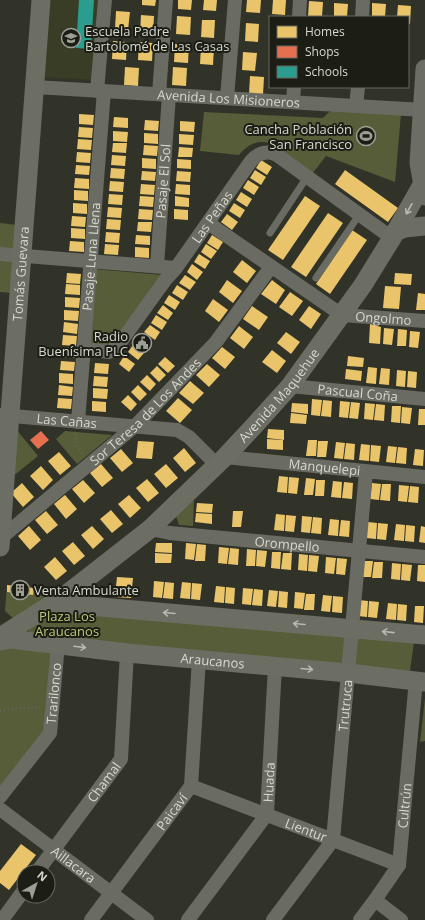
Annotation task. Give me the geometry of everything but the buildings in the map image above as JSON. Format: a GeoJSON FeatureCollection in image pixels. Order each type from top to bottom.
{"type":"FeatureCollection","features":[{"type":"Feature","properties":{"kind":"main road","name":"Tomás Guevara"},"geometry":{"type":"LineString","coordinates":[[0,542],[5,415],[22,256],[41,0]]}},
{"type":"Feature","properties":{"kind":"main road","name":"Avenida Maquehue"},"geometry":{"type":"LineString","coordinates":[[0,637],[54,603],[106,565],[150,529],[221,461],[290,386],[363,285],[423,191],[419,163],[424,110],[425,70]]}},
{"type":"Feature","properties":{"kind":"main road"},"geometry":{"type":"LineString","coordinates":[[394,235],[405,228],[425,226]]}},
{"type":"Feature","properties":{"kind":"main road"},"geometry":{"type":"LineString","coordinates":[[54,603],[425,635]]}},
{"type":"Feature","properties":{"kind":"main road","name":"Araucanos"},"geometry":{"type":"LineString","coordinates":[[0,640],[11,639],[127,653],[421,681]]}},
{"type":"Feature","properties":{"kind":"street","name":"Pasaje Luna Llena"},"geometry":{"type":"LineString","coordinates":[[78,422],[91,261],[105,0]]}},
{"type":"Feature","properties":{"kind":"street","name":"Pasaje El Sol"},"geometry":{"type":"LineString","coordinates":[[157,266],[164,95],[166,0]]}},
{"type":"Feature","properties":{"kind":"street"},"geometry":{"type":"LineString","coordinates":[[227,98],[235,0]]}},
{"type":"Feature","properties":{"kind":"street"},"geometry":{"type":"LineString","coordinates":[[299,16],[300,0]]}},
{"type":"Feature","properties":{"kind":"street"},"geometry":{"type":"LineString","coordinates":[[362,16],[363,0]]}},
{"type":"Feature","properties":{"kind":"street","name":"Avenida Los Misioneros"},"geometry":{"type":"LineString","coordinates":[[35,87],[424,110]]}},
{"type":"Feature","properties":{"kind":"street"},"geometry":{"type":"LineString","coordinates":[[293,102],[294,88]]}},
{"type":"Feature","properties":{"kind":"street"},"geometry":{"type":"LineString","coordinates":[[356,106],[358,88]]}},
{"type":"Feature","properties":{"kind":"street","name":"Las Peñas"},"geometry":{"type":"LineString","coordinates":[[84,349],[109,352],[117,347],[166,279],[176,268],[251,161],[258,154],[268,152],[273,153],[359,215],[394,235]]}},
{"type":"Feature","properties":{"kind":"street"},"geometry":{"type":"LineString","coordinates":[[208,223],[342,315]]}},
{"type":"Feature","properties":{"kind":"street"},"geometry":{"type":"LineString","coordinates":[[0,254],[176,268]]}},
{"type":"Feature","properties":{"kind":"street","name":"Sor Teresa de Los Andes"},"geometry":{"type":"LineString","coordinates":[[0,542],[135,426],[216,342],[271,267]]}},
{"type":"Feature","properties":{"kind":"street","name":"Ongolmo"},"geometry":{"type":"LineString","coordinates":[[342,315],[425,321]]}},
{"type":"Feature","properties":{"kind":"street","name":"Pascual Coña"},"geometry":{"type":"LineString","coordinates":[[290,386],[425,399]]}},
{"type":"Feature","properties":{"kind":"street","name":"Las Cañas"},"geometry":{"type":"LineString","coordinates":[[5,415],[173,429],[189,436],[221,461]]}},
{"type":"Feature","properties":{"kind":"street","name":"Manquelepi"},"geometry":{"type":"LineString","coordinates":[[221,461],[425,477]]}},
{"type":"Feature","properties":{"kind":"street","name":"Trutruca"},"geometry":{"type":"LineString","coordinates":[[333,840],[366,472]]}},
{"type":"Feature","properties":{"kind":"street","name":"Orompello"},"geometry":{"type":"LineString","coordinates":[[150,529],[170,533],[425,557]]}},
{"type":"Feature","properties":{"kind":"street","name":"Trarilonco"},"geometry":{"type":"LineString","coordinates":[[0,797],[50,733],[58,644]]}},
{"type":"Feature","properties":{"kind":"street","name":"Chamal"},"geometry":{"type":"LineString","coordinates":[[43,864],[121,759],[127,653]]}},
{"type":"Feature","properties":{"kind":"street","name":"Paicaví"},"geometry":{"type":"LineString","coordinates":[[91,920],[191,786],[199,660]]}},
{"type":"Feature","properties":{"kind":"street","name":"Huada"},"geometry":{"type":"LineString","coordinates":[[188,920],[267,814],[275,666]]}},
{"type":"Feature","properties":{"kind":"street","name":"Cultrún"},"geometry":{"type":"LineString","coordinates":[[360,920],[399,864],[421,681]]}},
{"type":"Feature","properties":{"kind":"street","name":"Lientur"},"geometry":{"type":"LineString","coordinates":[[191,786],[399,864]]}},
{"type":"Feature","properties":{"kind":"street","name":"Aillacara"},"geometry":{"type":"LineString","coordinates":[[0,810],[147,920]]}},
{"type":"Feature","properties":{"kind":"street"},"geometry":{"type":"LineString","coordinates":[[273,920],[333,840]]}},
{"type":"Feature","properties":{"kind":"street"},"geometry":{"type":"LineString","coordinates":[[375,900],[401,920]]}},
{"type":"Feature","properties":{"kind":"street"},"geometry":{"type":"LineString","coordinates":[[2,920],[16,901]]}},
{"type":"Feature","properties":{"kind":"lane"},"geometry":{"type":"LineString","coordinates":[[270,232],[307,177]]}},
{"type":"Feature","properties":{"kind":"lane"},"geometry":{"type":"LineString","coordinates":[[316,278],[359,215]]}},
{"type":"Feature","properties":{"kind":"path"},"geometry":{"type":"LineString","coordinates":[[78,422],[75,439],[78,449],[90,464]]}},
{"type":"Feature","properties":{"kind":"path"},"geometry":{"type":"LineString","coordinates":[[0,711],[52,706]]}},
{"type":"Feature","properties":{"kind":"shaded area","name":"Escuela Padre Bartolomé de Las Casas"},"geometry":{"type":"Polygon","coordinates":[[[47,0],[100,0],[94,80],[42,77],[47,0]]]}},
{"type":"Feature","properties":{"kind":"green space"},"geometry":{"type":"Polygon","coordinates":[[[333,108],[401,114],[395,182],[326,156],[312,174],[270,143],[265,142],[249,146],[239,155],[200,151],[204,112],[323,118],[333,108]]]}},
{"type":"Feature","properties":{"kind":"green space"},"geometry":{"type":"Polygon","coordinates":[[[0,223],[18,225],[16,253],[0,252],[0,223]]]}},
{"type":"Feature","properties":{"kind":"green space"},"geometry":{"type":"Polygon","coordinates":[[[0,258],[15,259],[12,293],[0,292],[0,258]]]}},
{"type":"Feature","properties":{"kind":"green space"},"geometry":{"type":"Polygon","coordinates":[[[94,269],[163,275],[111,347],[88,345],[94,269]]]}},
{"type":"Feature","properties":{"kind":"green space"},"geometry":{"type":"Polygon","coordinates":[[[16,429],[38,456],[12,477],[16,429]]]}},
{"type":"Feature","properties":{"kind":"green space"},"geometry":{"type":"Polygon","coordinates":[[[65,431],[112,435],[77,464],[56,439],[65,431]]]}},
{"type":"Feature","properties":{"kind":"green space"},"geometry":{"type":"Polygon","coordinates":[[[194,499],[193,526],[179,525],[176,516],[194,499]]]}},
{"type":"Feature","properties":{"kind":"green space"},"geometry":{"type":"Polygon","coordinates":[[[7,586],[55,591],[14,619],[5,611],[7,586]]]}},
{"type":"Feature","properties":{"kind":"green space","name":"Plaza Los Araucanos"},"geometry":{"type":"Polygon","coordinates":[[[50,607],[414,642],[410,671],[30,636],[27,623],[50,607]]]}},
{"type":"Feature","properties":{"kind":"green space"},"geometry":{"type":"Polygon","coordinates":[[[0,646],[51,649],[44,730],[0,788],[0,646]]]}},
{"type":"Feature","properties":{"kind":"green space"},"geometry":{"type":"Polygon","coordinates":[[[425,698],[425,741],[420,742],[425,698]]]}},
{"type":"Feature","properties":{"kind":"place","name":"Escuela Padre Bartolomé de Las Casas"},"geometry":{"type":"Point","coordinates":[71,38]}},
{"type":"Feature","properties":{"kind":"place","name":"Cancha Población San Francisco"},"geometry":{"type":"Point","coordinates":[366,136]}},
{"type":"Feature","properties":{"kind":"place","name":"Radio Buenísima PLC"},"geometry":{"type":"Point","coordinates":[142,343]}},
{"type":"Feature","properties":{"kind":"place","name":"Venta Ambulante"},"geometry":{"type":"Point","coordinates":[20,590]}}]}
